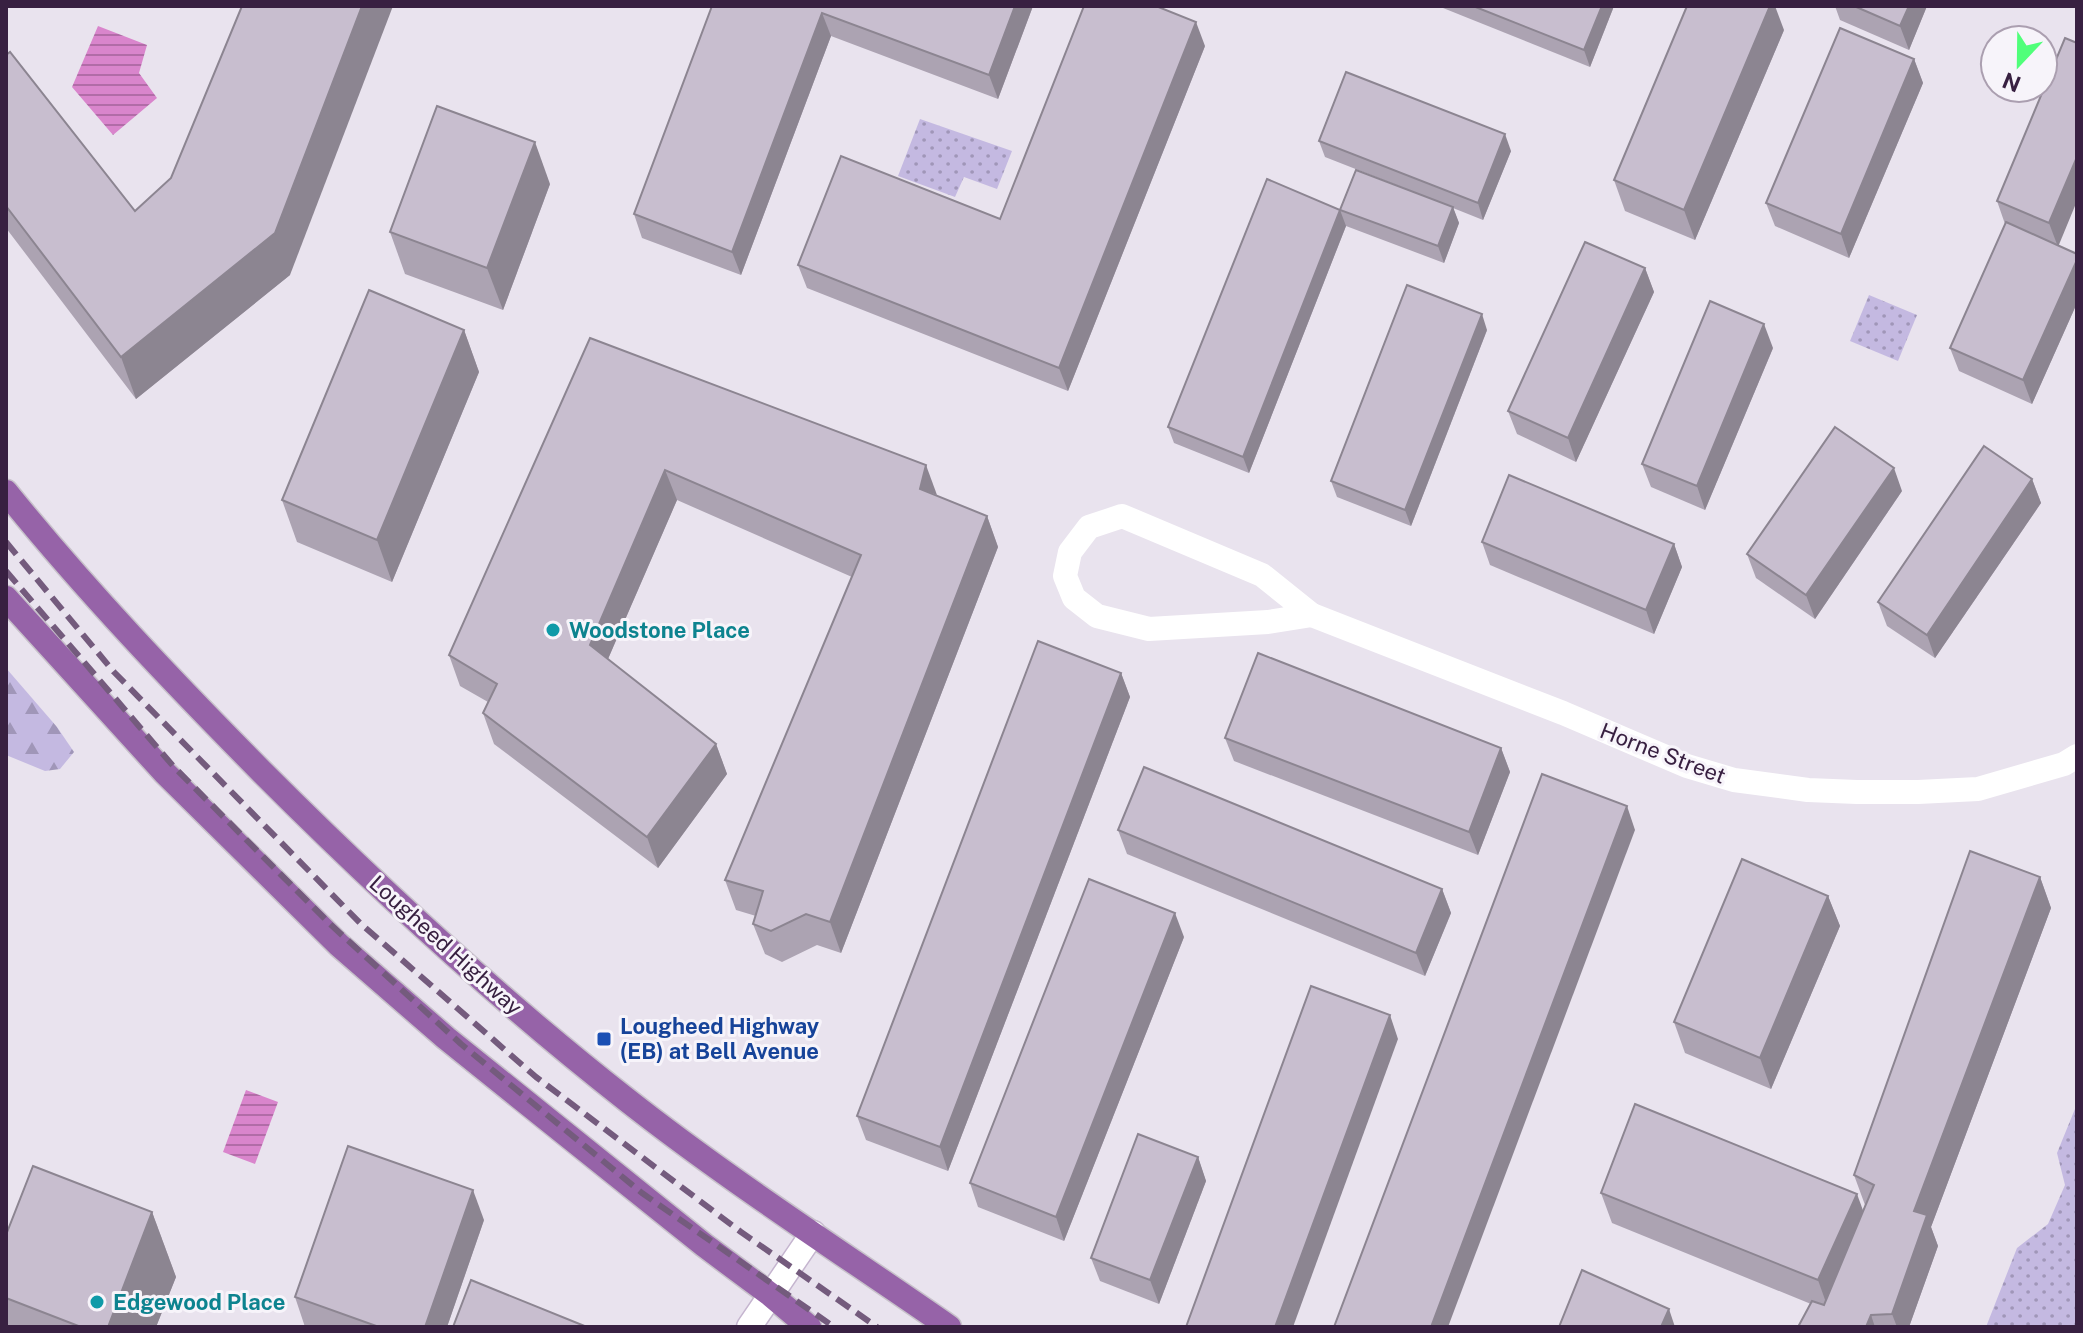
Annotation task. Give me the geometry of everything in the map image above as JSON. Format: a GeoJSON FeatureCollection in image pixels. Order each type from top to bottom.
{"type":"FeatureCollection","features":[{"type":"Feature","properties":{"kind":"main road","name":"Lougheed Highway"},"geometry":{"type":"LineString","coordinates":[[6,492],[170,679],[347,857],[505,999],[651,1118],[762,1199],[949,1327]]}},
{"type":"Feature","properties":{"kind":"main road"},"geometry":{"type":"LineString","coordinates":[[6,598],[165,773],[339,945],[458,1048],[809,1327]]}},
{"type":"Feature","properties":{"kind":"street","name":"Horne Street"},"geometry":{"type":"LineString","coordinates":[[1312,615],[1268,622],[1149,629],[1097,616],[1074,598],[1065,576],[1070,552],[1089,527],[1122,516],[1262,575],[1312,615],[1563,713],[1687,766],[1734,780],[1808,790],[1857,792],[1978,789],[2064,764],[2077,756]]}},
{"type":"Feature","properties":{"kind":"street"},"geometry":{"type":"LineString","coordinates":[[749,1327],[813,1233]]}},
{"type":"Feature","properties":{"kind":"green space"},"geometry":{"type":"Polygon","coordinates":[[[920,119],[1012,151],[997,189],[964,177],[955,197],[898,176],[920,119]]]}},
{"type":"Feature","properties":{"kind":"green space"},"geometry":{"type":"Polygon","coordinates":[[[1869,295],[1917,315],[1898,361],[1850,341],[1869,295]]]}},
{"type":"Feature","properties":{"kind":"green space"},"geometry":{"type":"Polygon","coordinates":[[[6,668],[57,727],[74,752],[60,769],[45,771],[6,755],[6,668]]]}},
{"type":"Feature","properties":{"kind":"green space"},"geometry":{"type":"Polygon","coordinates":[[[2077,1104],[2077,1327],[1986,1327],[2017,1248],[2048,1224],[2065,1185],[2057,1153],[2077,1104]]]}},
{"type":"Feature","properties":{"kind":"shaded area"},"geometry":{"type":"Polygon","coordinates":[[[98,26],[147,45],[139,73],[157,98],[113,135],[72,87],[98,26]]]}},
{"type":"Feature","properties":{"kind":"shaded area"},"geometry":{"type":"Polygon","coordinates":[[[246,1090],[278,1102],[255,1164],[223,1152],[246,1090]]]}},
{"type":"Feature","properties":{"kind":"building"},"geometry":{"type":"Polygon","coordinates":[[[242,6],[362,6],[275,233],[121,357],[6,206],[6,55],[10,52],[135,211],[171,178],[242,6]]]}},
{"type":"Feature","properties":{"kind":"building"},"geometry":{"type":"Polygon","coordinates":[[[712,6],[1015,6],[989,75],[822,13],[732,252],[634,214],[712,6]]]}},
{"type":"Feature","properties":{"kind":"building"},"geometry":{"type":"Polygon","coordinates":[[[1084,6],[1156,6],[1196,22],[1059,368],[798,265],[841,156],[1000,219],[1084,6]]]}},
{"type":"Feature","properties":{"kind":"building"},"geometry":{"type":"Polygon","coordinates":[[[1473,6],[1602,6],[1584,50],[1473,6]]]}},
{"type":"Feature","properties":{"kind":"building"},"geometry":{"type":"Polygon","coordinates":[[[1687,6],[1770,6],[1684,210],[1614,180],[1687,6]]]}},
{"type":"Feature","properties":{"kind":"building"},"geometry":{"type":"Polygon","coordinates":[[[1854,6],[1909,6],[1900,26],[1854,6]]]}},
{"type":"Feature","properties":{"kind":"building"},"geometry":{"type":"Polygon","coordinates":[[[1840,28],[1914,59],[1841,234],[1766,203],[1840,28]]]}},
{"type":"Feature","properties":{"kind":"building"},"geometry":{"type":"Polygon","coordinates":[[[2065,38],[2077,43],[2077,157],[2049,223],[1997,201],[2037,104],[2059,104],[2059,52],[2065,38]]]}},
{"type":"Feature","properties":{"kind":"building"},"geometry":{"type":"Polygon","coordinates":[[[1346,72],[1505,134],[1478,203],[1319,141],[1346,72]]]}},
{"type":"Feature","properties":{"kind":"building"},"geometry":{"type":"Polygon","coordinates":[[[437,106],[535,142],[487,268],[390,232],[437,106]]]}},
{"type":"Feature","properties":{"kind":"building"},"geometry":{"type":"Polygon","coordinates":[[[1356,170],[1453,207],[1438,246],[1340,210],[1356,170]]]}},
{"type":"Feature","properties":{"kind":"building"},"geometry":{"type":"Polygon","coordinates":[[[1267,179],[1340,210],[1243,457],[1168,427],[1267,179]]]}},
{"type":"Feature","properties":{"kind":"building"},"geometry":{"type":"Polygon","coordinates":[[[2006,222],[2077,254],[2023,380],[1950,348],[2006,222]]]}},
{"type":"Feature","properties":{"kind":"building"},"geometry":{"type":"Polygon","coordinates":[[[1585,242],[1645,268],[1568,438],[1508,411],[1585,242]]]}},
{"type":"Feature","properties":{"kind":"building"},"geometry":{"type":"Polygon","coordinates":[[[1407,285],[1482,314],[1405,510],[1331,481],[1407,285]]]}},
{"type":"Feature","properties":{"kind":"building"},"geometry":{"type":"Polygon","coordinates":[[[369,290],[464,330],[377,540],[282,500],[369,290]]]}},
{"type":"Feature","properties":{"kind":"building"},"geometry":{"type":"Polygon","coordinates":[[[1710,301],[1764,324],[1697,486],[1642,464],[1710,301]]]}},
{"type":"Feature","properties":{"kind":"building","name":"Woodstone Place"},"geometry":{"type":"Polygon","coordinates":[[[590,338],[926,465],[920,489],[987,516],[830,922],[806,914],[771,931],[753,924],[763,891],[725,880],[861,555],[665,470],[590,645],[716,744],[647,837],[483,713],[497,684],[449,655],[590,338]]]}},
{"type":"Feature","properties":{"kind":"building"},"geometry":{"type":"Polygon","coordinates":[[[1835,427],[1894,468],[1806,595],[1747,554],[1835,427]]]}},
{"type":"Feature","properties":{"kind":"building"},"geometry":{"type":"Polygon","coordinates":[[[1984,446],[2032,479],[1927,635],[1878,602],[1984,446]]]}},
{"type":"Feature","properties":{"kind":"building"},"geometry":{"type":"Polygon","coordinates":[[[1509,475],[1674,544],[1646,610],[1482,542],[1509,475]]]}},
{"type":"Feature","properties":{"kind":"building"},"geometry":{"type":"Polygon","coordinates":[[[1038,641],[1121,673],[940,1147],[857,1116],[1038,641]]]}},
{"type":"Feature","properties":{"kind":"building"},"geometry":{"type":"Polygon","coordinates":[[[1258,653],[1501,748],[1469,832],[1225,738],[1258,653]]]}},
{"type":"Feature","properties":{"kind":"building"},"geometry":{"type":"Polygon","coordinates":[[[1144,767],[1442,889],[1416,953],[1118,830],[1144,767]]]}},
{"type":"Feature","properties":{"kind":"building"},"geometry":{"type":"Polygon","coordinates":[[[1542,774],[1627,806],[1431,1327],[1334,1327],[1542,774]]]}},
{"type":"Feature","properties":{"kind":"building"},"geometry":{"type":"Polygon","coordinates":[[[1970,851],[2040,877],[1914,1211],[1927,1215],[1892,1314],[1871,1315],[1866,1327],[1798,1327],[1812,1301],[1824,1305],[1874,1185],[1854,1175],[1970,851]]]}},
{"type":"Feature","properties":{"kind":"building"},"geometry":{"type":"Polygon","coordinates":[[[1742,859],[1828,896],[1760,1058],[1674,1022],[1742,859]]]}},
{"type":"Feature","properties":{"kind":"building"},"geometry":{"type":"Polygon","coordinates":[[[1089,879],[1175,913],[1056,1217],[970,1183],[1089,879]]]}},
{"type":"Feature","properties":{"kind":"building"},"geometry":{"type":"Polygon","coordinates":[[[1311,986],[1390,1015],[1275,1327],[1186,1327],[1311,986]]]}},
{"type":"Feature","properties":{"kind":"building"},"geometry":{"type":"Polygon","coordinates":[[[1635,1104],[1857,1194],[1818,1280],[1601,1193],[1635,1104]]]}},
{"type":"Feature","properties":{"kind":"building"},"geometry":{"type":"Polygon","coordinates":[[[1138,1134],[1198,1157],[1150,1280],[1091,1258],[1138,1134]]]}},
{"type":"Feature","properties":{"kind":"building"},"geometry":{"type":"Polygon","coordinates":[[[348,1146],[473,1190],[425,1327],[379,1327],[295,1297],[348,1146]]]}},
{"type":"Feature","properties":{"kind":"building"},"geometry":{"type":"Polygon","coordinates":[[[33,1166],[152,1212],[108,1327],[81,1327],[6,1298],[6,1235],[33,1166]]]}},
{"type":"Feature","properties":{"kind":"building"},"geometry":{"type":"Polygon","coordinates":[[[1582,1270],[1669,1309],[1661,1327],[1559,1327],[1582,1270]]]}},
{"type":"Feature","properties":{"kind":"building"},"geometry":{"type":"Polygon","coordinates":[[[471,1280],[587,1327],[453,1327],[471,1280]]]}},
{"type":"Feature","properties":{"kind":"railway"},"geometry":{"type":"LineString","coordinates":[[6,542],[114,672],[361,924],[536,1077],[741,1232],[877,1327]]}},
{"type":"Feature","properties":{"kind":"railway"},"geometry":{"type":"LineString","coordinates":[[6,571],[174,767],[330,924],[461,1044],[642,1193],[834,1327]]}},
{"type":"Feature","properties":{"kind":"place","name":"Woodstone Place"},"geometry":{"type":"Point","coordinates":[553,630]}},
{"type":"Feature","properties":{"kind":"place","name":"Lougheed Highway (EB) at Bell Avenue"},"geometry":{"type":"Point","coordinates":[604,1039]}},
{"type":"Feature","properties":{"kind":"place","name":"Edgewood Place"},"geometry":{"type":"Point","coordinates":[97,1302]}}]}
